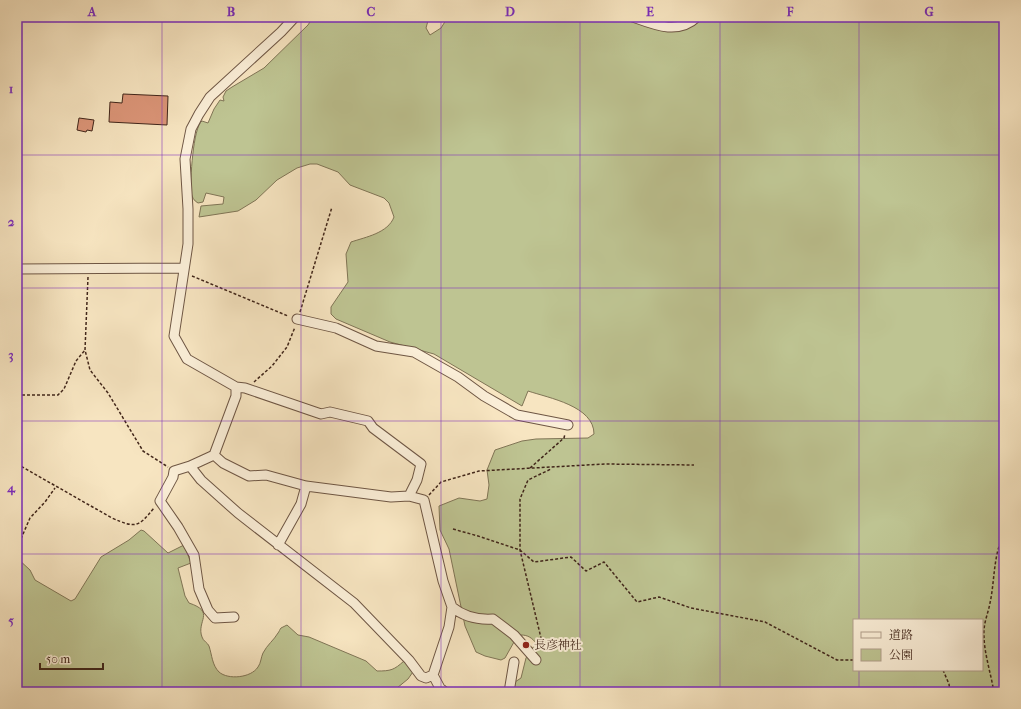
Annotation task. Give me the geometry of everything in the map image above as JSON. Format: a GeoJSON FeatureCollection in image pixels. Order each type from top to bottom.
{"type":"FeatureCollection","features":[{"type":"Feature","properties":{"kind":"street"},"geometry":{"type":"LineString","coordinates":[[296,17],[282,32],[210,97],[191,129],[186,159],[188,244],[183,268],[174,336],[187,359],[241,388],[321,414],[330,412],[368,421],[373,428],[421,464],[417,480],[409,496]]}},
{"type":"Feature","properties":{"kind":"street"},"geometry":{"type":"LineString","coordinates":[[633,17],[656,25],[677,28],[698,17]]}},
{"type":"Feature","properties":{"kind":"street"},"geometry":{"type":"LineString","coordinates":[[17,269],[183,268]]}},
{"type":"Feature","properties":{"kind":"street"},"geometry":{"type":"LineString","coordinates":[[297,319],[336,328],[376,346],[414,352],[458,377],[484,396],[517,415],[568,425]]}},
{"type":"Feature","properties":{"kind":"street"},"geometry":{"type":"LineString","coordinates":[[234,617],[215,618],[208,610],[199,589],[194,555],[178,527],[160,501],[174,471],[214,456],[236,396],[241,388]]}},
{"type":"Feature","properties":{"kind":"street"},"geometry":{"type":"LineString","coordinates":[[214,456],[223,463],[249,476],[266,475],[306,486],[377,496],[409,496],[424,500],[443,581],[452,607],[449,627],[433,675],[440,688],[445,692]]}},
{"type":"Feature","properties":{"kind":"street"},"geometry":{"type":"LineString","coordinates":[[190,466],[201,480],[238,513],[354,603],[409,660],[421,676],[426,678],[433,675]]}},
{"type":"Feature","properties":{"kind":"street"},"geometry":{"type":"LineString","coordinates":[[278,545],[301,504],[306,486]]}},
{"type":"Feature","properties":{"kind":"street"},"geometry":{"type":"LineString","coordinates":[[452,607],[458,612],[482,620],[493,619],[514,635],[536,660]]}},
{"type":"Feature","properties":{"kind":"street"},"geometry":{"type":"LineString","coordinates":[[509,692],[514,662]]}},
{"type":"Feature","properties":{"kind":"path"},"geometry":{"type":"LineString","coordinates":[[241,388],[259,379],[272,366],[287,347],[332,207]]}},
{"type":"Feature","properties":{"kind":"path"},"geometry":{"type":"LineString","coordinates":[[183,268],[190,276],[297,319]]}},
{"type":"Feature","properties":{"kind":"path"},"geometry":{"type":"LineString","coordinates":[[88,269],[85,350],[90,370],[108,393],[143,451],[174,471]]}},
{"type":"Feature","properties":{"kind":"path"},"geometry":{"type":"LineString","coordinates":[[17,395],[58,395],[64,389],[76,361],[85,350]]}},
{"type":"Feature","properties":{"kind":"path"},"geometry":{"type":"LineString","coordinates":[[530,468],[564,438],[568,425]]}},
{"type":"Feature","properties":{"kind":"path"},"geometry":{"type":"LineString","coordinates":[[17,464],[123,523],[135,525],[144,521],[160,501]]}},
{"type":"Feature","properties":{"kind":"path"},"geometry":{"type":"LineString","coordinates":[[424,500],[441,482],[479,472],[605,464],[694,465]]}},
{"type":"Feature","properties":{"kind":"path"},"geometry":{"type":"LineString","coordinates":[[536,660],[541,638],[520,550],[520,498],[528,480],[552,468]]}},
{"type":"Feature","properties":{"kind":"path"},"geometry":{"type":"LineString","coordinates":[[17,548],[30,518],[45,502],[56,487]]}},
{"type":"Feature","properties":{"kind":"path"},"geometry":{"type":"LineString","coordinates":[[453,529],[520,550],[534,562],[571,557],[586,571],[604,562],[637,602],[659,597],[692,608],[765,622],[837,660],[853,660]]}},
{"type":"Feature","properties":{"kind":"path"},"geometry":{"type":"LineString","coordinates":[[995,692],[984,636],[984,624],[990,603],[993,576],[1001,540],[1004,534]]}},
{"type":"Feature","properties":{"kind":"path"},"geometry":{"type":"LineString","coordinates":[[944,671],[950,692]]}},
{"type":"Feature","properties":{"kind":"green space"},"geometry":{"type":"Polygon","coordinates":[[[313,17],[429,17],[426,28],[430,35],[441,28],[448,17],[681,17],[685,22],[699,21],[711,17],[1004,17],[1004,692],[507,692],[515,682],[521,678],[526,658],[536,643],[530,637],[521,635],[514,642],[505,658],[501,660],[476,652],[465,626],[449,549],[440,530],[439,506],[459,498],[480,501],[487,499],[489,485],[487,470],[495,450],[522,441],[536,439],[588,438],[594,434],[592,424],[587,416],[579,410],[558,400],[528,391],[522,406],[434,354],[390,342],[336,319],[331,314],[331,307],[348,282],[346,254],[351,242],[382,231],[394,217],[389,203],[384,198],[350,185],[338,172],[317,164],[310,164],[297,168],[277,180],[256,200],[238,211],[199,217],[201,206],[223,204],[224,197],[206,193],[203,202],[198,203],[194,200],[191,194],[194,143],[199,125],[202,121],[208,123],[220,100],[224,101],[223,97],[226,91],[264,68],[308,25],[313,17]]]}},
{"type":"Feature","properties":{"kind":"green space"},"geometry":{"type":"Polygon","coordinates":[[[141,530],[168,553],[184,545],[191,563],[178,568],[185,596],[189,603],[202,610],[202,637],[209,646],[215,666],[223,675],[239,677],[255,671],[266,647],[281,628],[287,625],[298,635],[309,637],[366,661],[377,671],[392,669],[404,661],[415,669],[408,679],[397,688],[397,692],[17,692],[17,558],[30,570],[35,580],[71,601],[75,599],[101,557],[129,540],[141,530]]]}},
{"type":"Feature","properties":{"kind":"building"},"geometry":{"type":"Polygon","coordinates":[[[123,94],[168,96],[167,125],[109,122],[110,102],[122,103],[123,94]]]}},
{"type":"Feature","properties":{"kind":"building"},"geometry":{"type":"Polygon","coordinates":[[[79,118],[94,120],[92,131],[87,130],[86,132],[77,130],[79,118]]]}},
{"type":"Feature","properties":{"kind":"place","name":"長彦神社"},"geometry":{"type":"Point","coordinates":[526,645]}}]}
